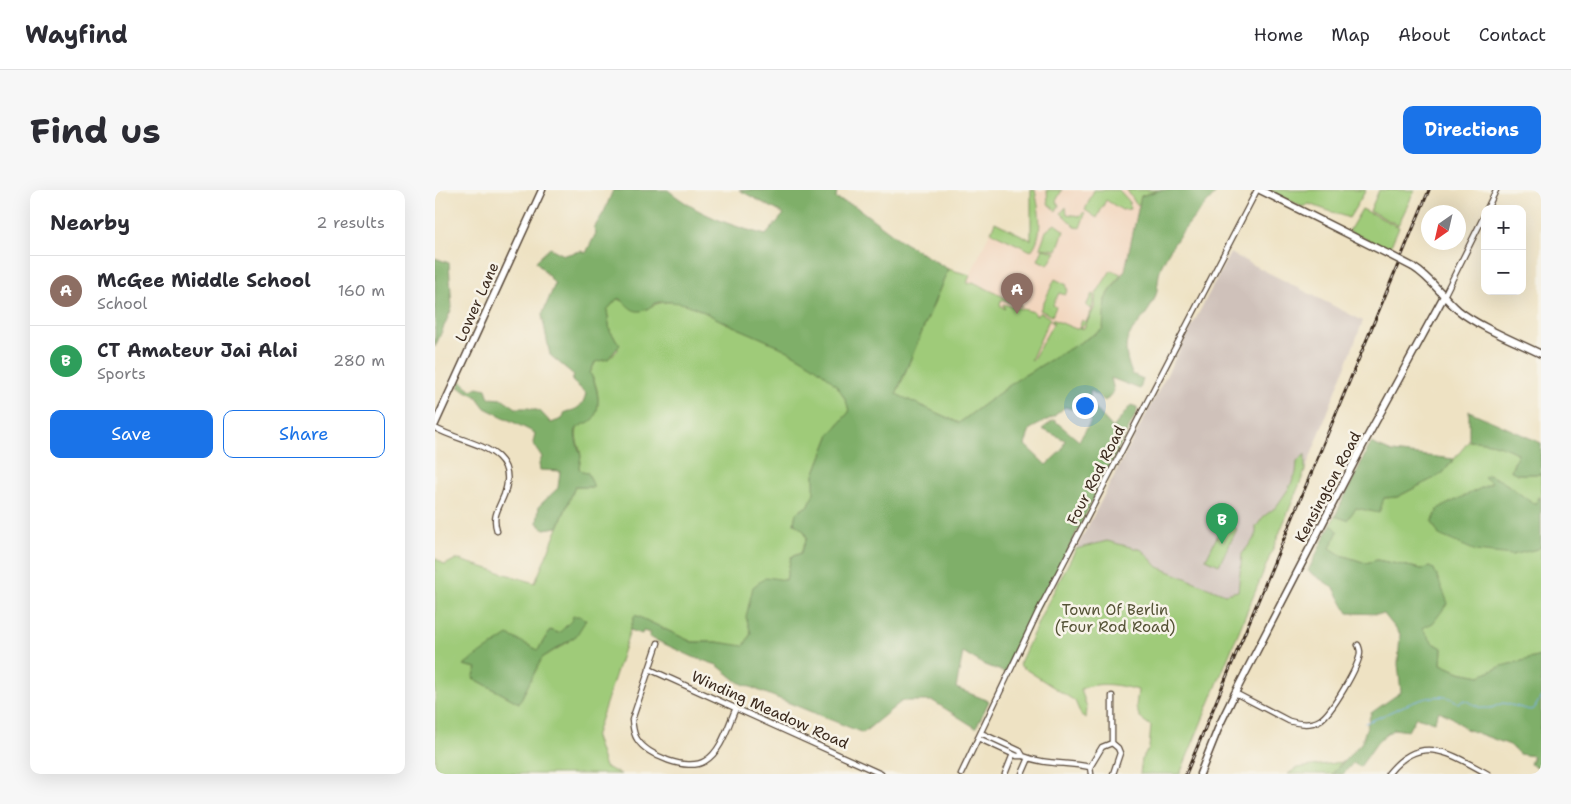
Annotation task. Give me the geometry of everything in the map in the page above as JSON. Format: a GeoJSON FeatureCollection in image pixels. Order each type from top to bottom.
{"type":"FeatureCollection","features":[{"type":"Feature","properties":{"kind":"street","name":"Lower Lane"},"geometry":{"type":"LineString","coordinates":[[435,424],[542,190]]}},
{"type":"Feature","properties":{"kind":"street"},"geometry":{"type":"LineString","coordinates":[[1259,190],[1413,267],[1428,278],[1467,316],[1541,354]]}},
{"type":"Feature","properties":{"kind":"street","name":"Four Rod Road"},"geometry":{"type":"LineString","coordinates":[[961,774],[1038,612],[1259,190]]}},
{"type":"Feature","properties":{"kind":"street"},"geometry":{"type":"LineString","coordinates":[[1489,205],[1496,190]]}},
{"type":"Feature","properties":{"kind":"street","name":"Kensington Road"},"geometry":{"type":"LineString","coordinates":[[1200,774],[1235,693],[1364,443],[1445,296],[1481,222]]}},
{"type":"Feature","properties":{"kind":"street"},"geometry":{"type":"LineString","coordinates":[[435,428],[492,452],[501,459],[506,468],[507,480],[505,492],[493,520],[497,531]]}},
{"type":"Feature","properties":{"kind":"street"},"geometry":{"type":"LineString","coordinates":[[659,643],[634,711],[633,730],[642,745],[668,760],[689,766],[706,761],[719,747],[736,708]]}},
{"type":"Feature","properties":{"kind":"street"},"geometry":{"type":"LineString","coordinates":[[1235,693],[1298,724],[1313,723],[1321,720],[1332,708],[1358,661],[1360,652],[1358,645]]}},
{"type":"Feature","properties":{"kind":"street","name":"Winding Meadow Road"},"geometry":{"type":"LineString","coordinates":[[649,669],[881,774]]}},
{"type":"Feature","properties":{"kind":"street"},"geometry":{"type":"LineString","coordinates":[[1111,696],[1112,743],[1118,748],[1120,753],[1113,774]]}},
{"type":"Feature","properties":{"kind":"street"},"geometry":{"type":"LineString","coordinates":[[981,732],[1020,751],[1023,756]]}},
{"type":"Feature","properties":{"kind":"street"},"geometry":{"type":"LineString","coordinates":[[978,738],[1013,754],[1048,764],[1090,766]]}},
{"type":"Feature","properties":{"kind":"street"},"geometry":{"type":"LineString","coordinates":[[1091,774],[1090,766],[1102,747],[1112,743]]}},
{"type":"Feature","properties":{"kind":"street"},"geometry":{"type":"LineString","coordinates":[[1388,774],[1406,756],[1427,749],[1449,753],[1487,774]]}},
{"type":"Feature","properties":{"kind":"street"},"geometry":{"type":"LineString","coordinates":[[1005,774],[1013,754]]}},
{"type":"Feature","properties":{"kind":"street"},"geometry":{"type":"LineString","coordinates":[[1022,774],[1029,758]]}},
{"type":"Feature","properties":{"kind":"shaded area"},"geometry":{"type":"Polygon","coordinates":[[[1031,190],[1160,190],[1141,196],[1125,270],[1105,299],[1104,329],[1018,379],[959,423],[896,395],[948,269],[970,275],[995,222],[1031,240],[1031,190]]]}},
{"type":"Feature","properties":{"kind":"shaded area"},"geometry":{"type":"Polygon","coordinates":[[[1230,253],[1363,321],[1305,471],[1305,454],[1297,462],[1296,473],[1289,488],[1276,507],[1262,517],[1256,527],[1256,536],[1242,554],[1238,591],[1225,594],[1158,567],[1142,550],[1076,549],[1230,253]]]}},
{"type":"Feature","properties":{"kind":"green space"},"geometry":{"type":"Polygon","coordinates":[[[613,190],[668,190],[691,206],[715,218],[740,228],[766,235],[784,214],[739,190],[837,190],[836,199],[855,206],[903,242],[948,269],[896,394],[959,423],[1018,379],[1103,329],[1105,299],[1125,270],[1141,196],[1160,190],[1212,190],[1216,193],[1172,246],[1161,267],[1154,300],[1127,340],[1127,360],[1132,374],[1143,379],[1140,389],[1111,378],[1114,391],[1105,401],[1090,390],[1090,405],[1085,413],[1065,407],[1053,417],[1030,429],[1025,445],[1046,465],[1062,450],[1065,440],[1042,429],[1054,420],[1079,441],[1090,423],[1093,406],[1113,428],[1131,405],[1137,407],[1137,412],[1006,673],[983,664],[963,652],[956,688],[989,701],[976,728],[933,701],[902,701],[863,733],[738,682],[717,665],[693,657],[649,637],[650,633],[643,631],[642,634],[630,630],[635,615],[692,642],[717,642],[744,646],[751,633],[746,617],[753,587],[766,577],[786,580],[791,557],[801,553],[807,538],[804,531],[794,523],[796,513],[809,505],[814,492],[814,475],[830,434],[849,412],[843,396],[832,381],[817,368],[778,346],[684,304],[658,302],[642,311],[635,311],[621,299],[617,299],[607,310],[610,331],[620,345],[608,359],[595,362],[590,373],[597,390],[597,409],[592,420],[576,430],[581,455],[579,468],[582,472],[588,473],[594,487],[575,487],[558,527],[544,529],[537,523],[539,506],[558,488],[560,471],[540,470],[539,464],[542,457],[533,443],[535,433],[485,408],[476,396],[458,387],[461,381],[472,390],[478,387],[486,389],[489,398],[503,399],[516,408],[540,411],[551,423],[562,419],[565,412],[577,409],[581,404],[586,393],[572,381],[574,375],[550,355],[542,315],[555,284],[536,261],[550,248],[564,255],[581,251],[586,253],[596,233],[594,228],[604,212],[613,190]]]}},
{"type":"Feature","properties":{"kind":"green space"},"geometry":{"type":"Polygon","coordinates":[[[1031,190],[1035,190],[1040,222],[1038,237],[1031,251],[991,232],[995,222],[1031,240],[1031,190]]]}},
{"type":"Feature","properties":{"kind":"green space"},"geometry":{"type":"Polygon","coordinates":[[[1047,190],[1062,190],[1056,201],[1059,205],[1056,211],[1048,204],[1047,190]]]}},
{"type":"Feature","properties":{"kind":"green space"},"geometry":{"type":"Polygon","coordinates":[[[1094,190],[1119,190],[1129,201],[1130,209],[1122,210],[1106,200],[1097,218],[1085,210],[1094,190]]]}},
{"type":"Feature","properties":{"kind":"green space"},"geometry":{"type":"Polygon","coordinates":[[[1127,190],[1160,190],[1141,196],[1141,204],[1136,204],[1127,190]]]}},
{"type":"Feature","properties":{"kind":"green space"},"geometry":{"type":"Polygon","coordinates":[[[1269,190],[1366,190],[1349,218],[1309,204],[1302,207],[1269,190]]]}},
{"type":"Feature","properties":{"kind":"green space"},"geometry":{"type":"Polygon","coordinates":[[[1379,190],[1415,190],[1398,225],[1370,211],[1379,190]]]}},
{"type":"Feature","properties":{"kind":"green space"},"geometry":{"type":"Polygon","coordinates":[[[1066,207],[1067,214],[1080,216],[1084,212],[1080,228],[1075,227],[1061,213],[1066,207]]]}},
{"type":"Feature","properties":{"kind":"green space"},"geometry":{"type":"Polygon","coordinates":[[[1362,209],[1399,227],[1389,250],[1349,231],[1362,209]]]}},
{"type":"Feature","properties":{"kind":"green space"},"geometry":{"type":"Polygon","coordinates":[[[1055,224],[1064,231],[1057,250],[1040,248],[1046,231],[1055,224]]]}},
{"type":"Feature","properties":{"kind":"green space"},"geometry":{"type":"Polygon","coordinates":[[[1043,249],[1056,252],[1048,265],[1038,260],[1043,249]]]}},
{"type":"Feature","properties":{"kind":"green space"},"geometry":{"type":"Polygon","coordinates":[[[435,258],[449,263],[452,308],[435,347],[435,258]]]}},
{"type":"Feature","properties":{"kind":"green space"},"geometry":{"type":"Polygon","coordinates":[[[948,269],[970,275],[967,284],[973,282],[1022,306],[1001,300],[1000,305],[1005,309],[1003,304],[1034,312],[1036,316],[1040,312],[1050,318],[1032,361],[1054,322],[1051,322],[1052,319],[1076,329],[1084,328],[1094,309],[1096,294],[1111,270],[1121,274],[1105,299],[1104,329],[1018,379],[959,423],[896,395],[948,269]]]}},
{"type":"Feature","properties":{"kind":"green space"},"geometry":{"type":"Polygon","coordinates":[[[1055,279],[1067,285],[1066,288],[1068,289],[1065,295],[1059,293],[1053,305],[1056,307],[1052,316],[1040,310],[1055,279]]]}},
{"type":"Feature","properties":{"kind":"green space"},"geometry":{"type":"Polygon","coordinates":[[[1092,294],[1094,295],[1092,309],[1086,306],[1092,294]]]}},
{"type":"Feature","properties":{"kind":"green space"},"geometry":{"type":"Polygon","coordinates":[[[617,299],[647,309],[662,302],[684,303],[799,356],[833,381],[844,396],[849,412],[830,434],[814,475],[815,492],[809,505],[796,513],[794,523],[804,531],[807,538],[801,553],[791,557],[786,580],[746,617],[751,633],[744,647],[717,642],[692,642],[635,615],[595,737],[605,767],[621,774],[435,774],[435,558],[445,565],[456,559],[535,583],[575,487],[594,487],[579,468],[581,456],[576,434],[578,427],[586,423],[596,411],[597,388],[590,373],[596,361],[608,359],[618,350],[616,339],[610,331],[607,310],[617,299]],[[572,620],[559,633],[550,630],[538,650],[464,665],[477,668],[473,678],[519,703],[542,658],[568,642],[572,620]]]}},
{"type":"Feature","properties":{"kind":"green space"},"geometry":{"type":"Polygon","coordinates":[[[1082,320],[1086,322],[1079,328],[1082,320]]]}},
{"type":"Feature","properties":{"kind":"green space"},"geometry":{"type":"Polygon","coordinates":[[[1469,411],[1541,443],[1541,474],[1518,474],[1511,471],[1518,454],[1494,444],[1469,441],[1469,411]]]}},
{"type":"Feature","properties":{"kind":"green space"},"geometry":{"type":"Polygon","coordinates":[[[1469,441],[1495,444],[1518,454],[1511,470],[1518,474],[1541,474],[1541,501],[1538,497],[1537,503],[1533,503],[1509,488],[1507,484],[1492,483],[1470,494],[1538,549],[1541,546],[1541,656],[1502,666],[1480,676],[1459,672],[1441,664],[1442,648],[1432,642],[1422,628],[1429,567],[1422,569],[1377,560],[1366,563],[1341,555],[1329,548],[1338,531],[1331,524],[1335,516],[1347,520],[1356,508],[1384,498],[1397,497],[1442,474],[1469,441]]]}},
{"type":"Feature","properties":{"kind":"green space"},"geometry":{"type":"Polygon","coordinates":[[[1371,443],[1392,452],[1454,459],[1442,474],[1397,497],[1384,498],[1379,513],[1356,508],[1347,520],[1335,516],[1371,443]]]}},
{"type":"Feature","properties":{"kind":"green space","name":"Town Of Berlin (Four Rod Road)"},"geometry":{"type":"Polygon","coordinates":[[[1305,454],[1305,471],[1180,774],[1140,774],[1142,758],[1149,748],[1151,726],[1140,718],[1136,707],[1138,690],[1102,684],[1081,689],[1087,708],[1086,718],[1081,715],[1075,701],[1019,665],[1043,612],[1076,549],[1107,541],[1142,550],[1158,567],[1225,594],[1238,591],[1242,554],[1256,536],[1256,527],[1263,517],[1276,507],[1289,488],[1296,473],[1297,462],[1305,454]]]}},
{"type":"Feature","properties":{"kind":"green space"},"geometry":{"type":"Polygon","coordinates":[[[1488,475],[1506,484],[1533,503],[1536,503],[1538,497],[1541,501],[1541,546],[1538,549],[1512,555],[1476,551],[1439,535],[1432,522],[1439,508],[1492,483],[1484,477],[1488,475]]]}},
{"type":"Feature","properties":{"kind":"green space"},"geometry":{"type":"Polygon","coordinates":[[[1224,522],[1237,529],[1219,565],[1206,559],[1224,522]]]}},
{"type":"Feature","properties":{"kind":"green space"},"geometry":{"type":"Polygon","coordinates":[[[1331,524],[1338,531],[1330,548],[1341,555],[1366,563],[1377,560],[1422,569],[1429,567],[1434,569],[1448,603],[1433,623],[1422,628],[1432,642],[1442,648],[1441,664],[1459,672],[1480,676],[1502,666],[1541,656],[1541,768],[1530,764],[1533,756],[1519,754],[1510,745],[1466,729],[1453,718],[1439,711],[1434,722],[1416,717],[1408,731],[1394,729],[1379,740],[1360,767],[1353,763],[1343,774],[1332,774],[1362,742],[1371,713],[1401,692],[1398,664],[1400,634],[1384,614],[1348,613],[1334,588],[1308,571],[1331,524]]]}},
{"type":"Feature","properties":{"kind":"green space"},"geometry":{"type":"Polygon","coordinates":[[[573,616],[580,616],[586,620],[576,636],[542,658],[519,703],[473,678],[477,668],[463,665],[508,635],[538,650],[550,630],[559,633],[572,620],[573,616]]]}},
{"type":"Feature","properties":{"kind":"green space"},"geometry":{"type":"Polygon","coordinates":[[[1342,762],[1332,774],[1288,774],[1297,768],[1342,762]]]}},
{"type":"Feature","properties":{"kind":"waterway"},"geometry":{"type":"LineString","coordinates":[[1365,723],[1426,698],[1449,698],[1458,703],[1465,700],[1481,708],[1491,708],[1503,703],[1530,710],[1534,709],[1541,697]]}},
{"type":"Feature","properties":{"kind":"railway"},"geometry":{"type":"LineString","coordinates":[[1186,774],[1429,190]]}},
{"type":"Feature","properties":{"kind":"place","name":"McGee Middle School"},"geometry":{"type":"Point","coordinates":[1017,314]}},
{"type":"Feature","properties":{"kind":"place","name":"CT Amateur Jai Alai"},"geometry":{"type":"Point","coordinates":[1222,544]}}]}
